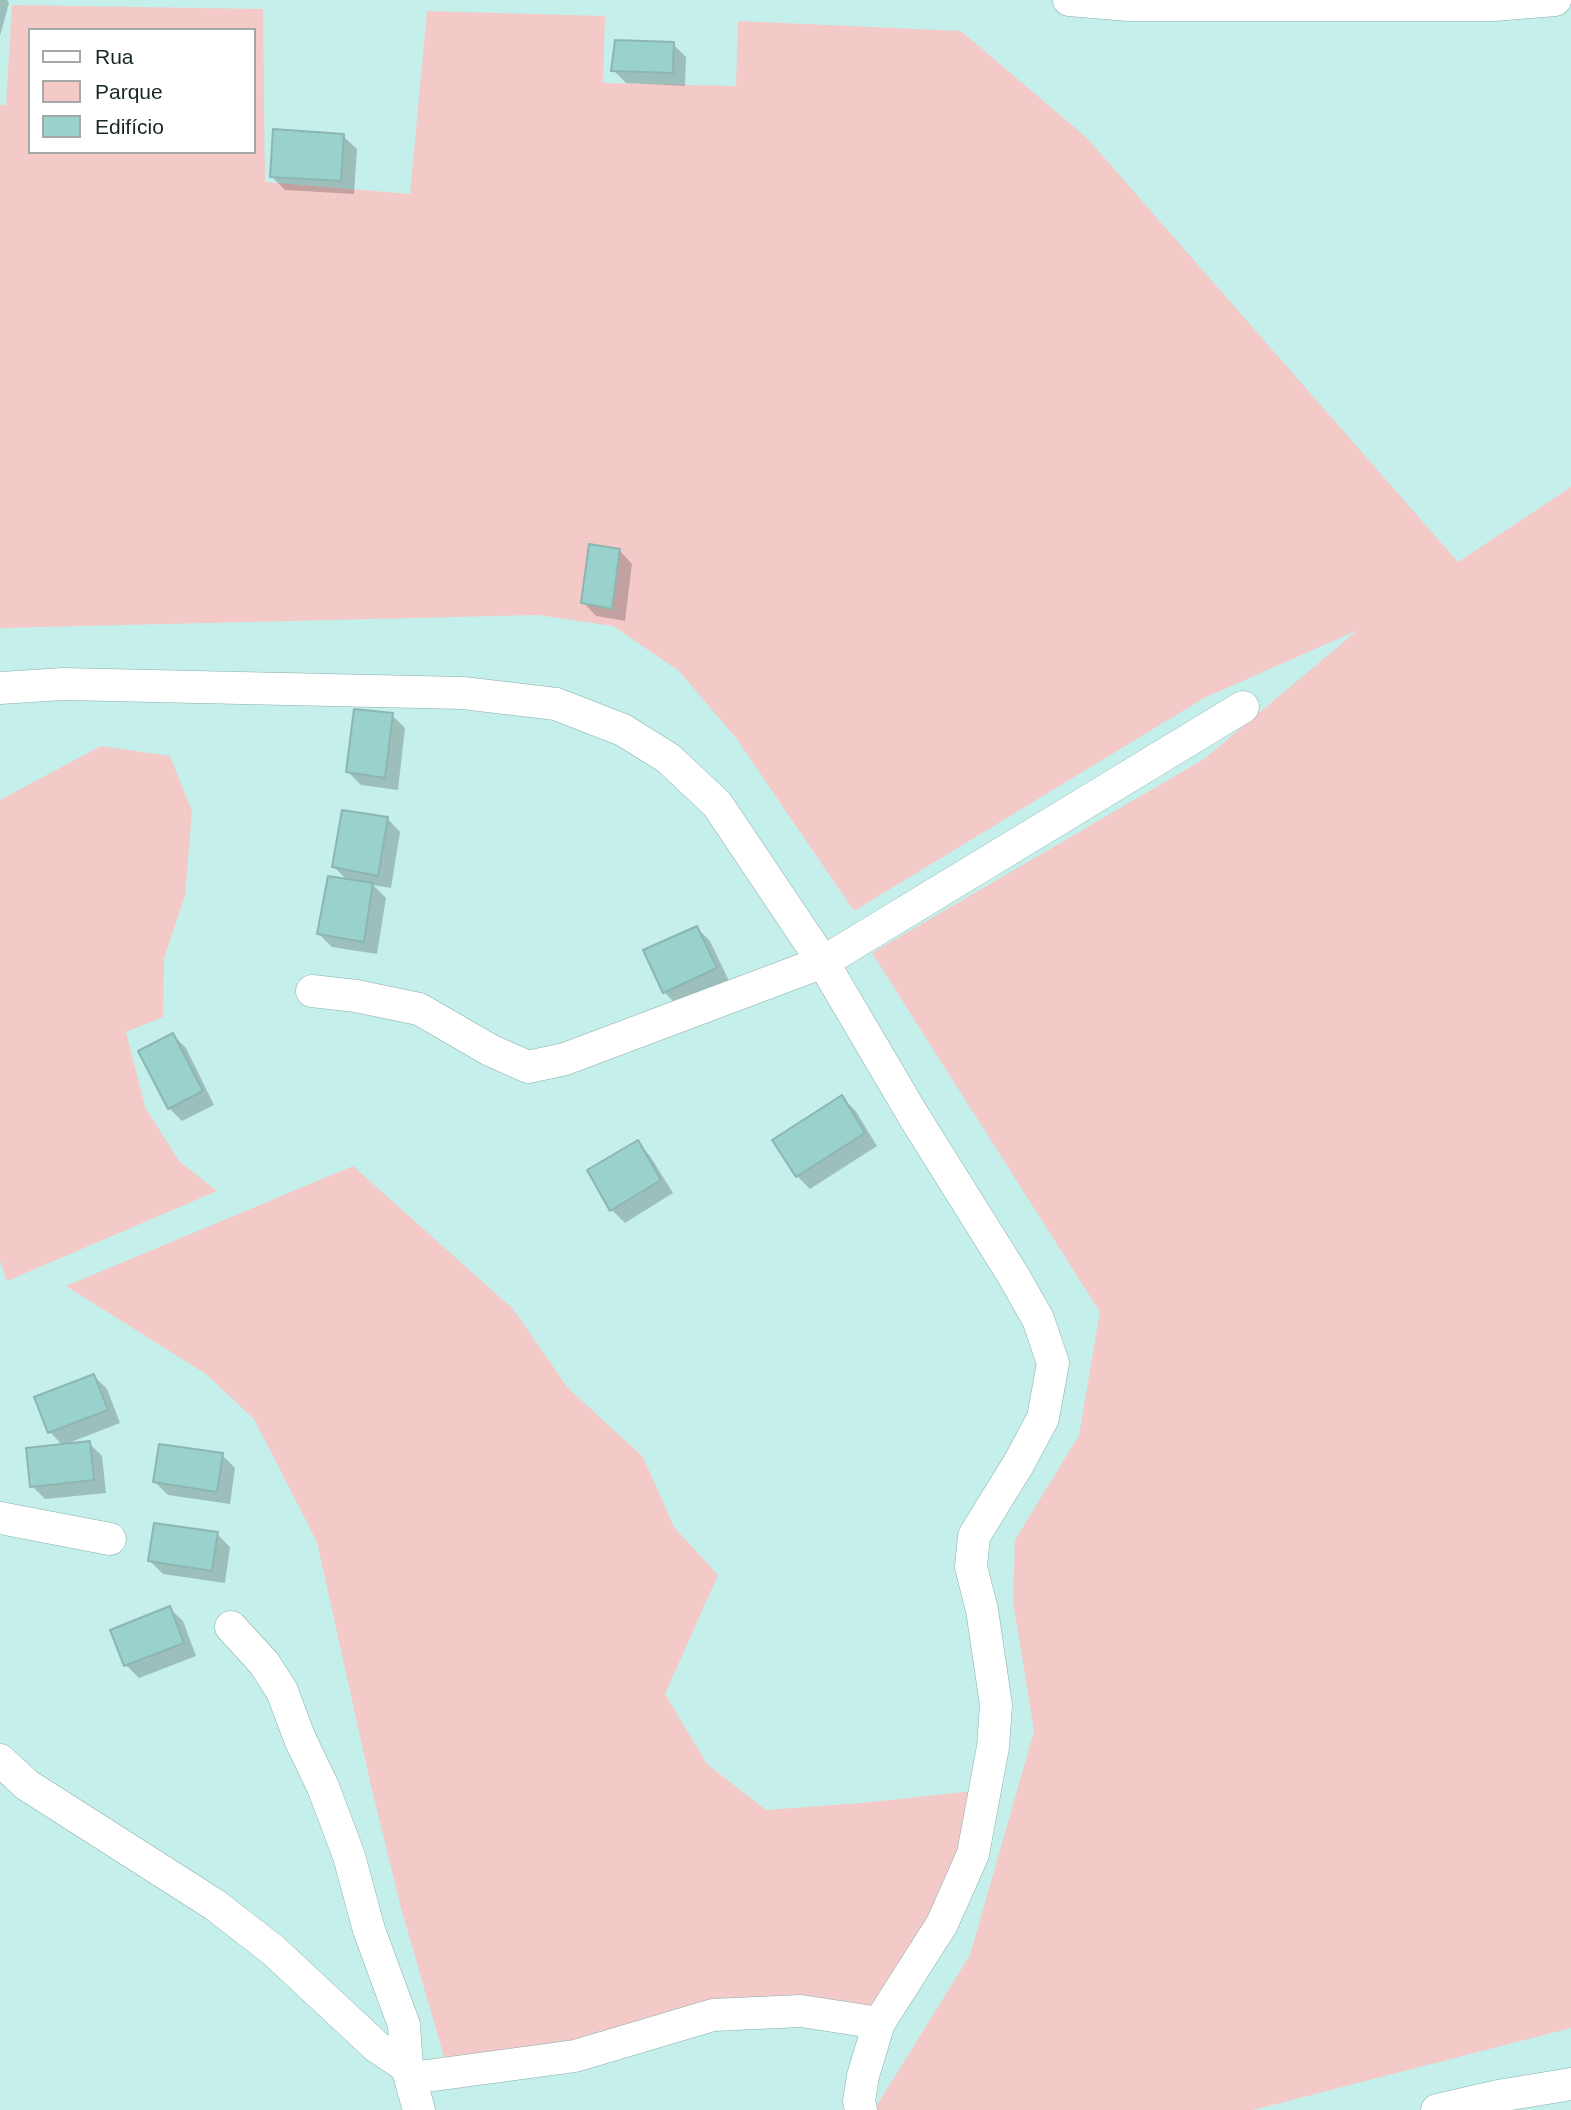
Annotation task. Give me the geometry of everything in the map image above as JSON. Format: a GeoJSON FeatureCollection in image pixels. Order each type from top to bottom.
{"type":"FeatureCollection","features":[{"type":"Feature","properties":{"kind":"street"},"geometry":{"type":"LineString","coordinates":[[1069,0],[1129,5],[1494,5],[1555,0]]}},
{"type":"Feature","properties":{"kind":"street"},"geometry":{"type":"LineString","coordinates":[[0,688],[63,684],[463,693],[556,704],[623,730],[668,758],[717,804],[823,962],[1038,1319],[1053,1363],[1043,1418],[974,1536],[971,1567],[982,1610],[996,1705],[993,1747],[972,1854],[942,1924],[878,2023],[863,2076],[859,2101],[861,2110]]}},
{"type":"Feature","properties":{"kind":"street"},"geometry":{"type":"LineString","coordinates":[[312,991],[356,996],[419,1009],[490,1050],[528,1067],[565,1059],[823,962],[1243,706]]}},
{"type":"Feature","properties":{"kind":"street"},"geometry":{"type":"LineString","coordinates":[[0,1518],[110,1539]]}},
{"type":"Feature","properties":{"kind":"street"},"geometry":{"type":"LineString","coordinates":[[231,1627],[264,1663],[282,1691],[323,1787],[349,1856],[369,1930],[404,2025],[409,2073],[419,2110]]}},
{"type":"Feature","properties":{"kind":"street"},"geometry":{"type":"LineString","coordinates":[[0,1760],[27,1785],[215,1905],[273,1950],[377,2047],[409,2073],[575,2056],[713,2015],[801,2011],[878,2023]]}},
{"type":"Feature","properties":{"kind":"street"},"geometry":{"type":"LineString","coordinates":[[1437,2110],[1498,2096],[1571,2084]]}},
{"type":"Feature","properties":{"kind":"green space"},"geometry":{"type":"Polygon","coordinates":[[[12,5],[263,9],[265,182],[410,194],[427,11],[605,16],[603,83],[736,86],[738,21],[961,31],[1087,138],[1458,562],[1571,487],[1571,2028],[1253,2110],[874,2110],[970,1955],[1034,1731],[1013,1601],[1015,1540],[1079,1435],[1100,1312],[872,953],[1204,759],[1358,630],[1204,698],[854,911],[736,738],[679,671],[613,626],[538,615],[0,628],[0,105],[6,105],[12,5]]]}},
{"type":"Feature","properties":{"kind":"green space"},"geometry":{"type":"Polygon","coordinates":[[[101,746],[170,756],[192,811],[185,896],[164,958],[163,1017],[126,1032],[145,1107],[179,1161],[217,1191],[7,1281],[0,1261],[0,800],[101,746]]]}},
{"type":"Feature","properties":{"kind":"green space"},"geometry":{"type":"Polygon","coordinates":[[[353,1166],[513,1309],[568,1388],[643,1457],[674,1527],[718,1575],[665,1694],[707,1764],[766,1810],[983,1790],[959,1874],[875,2019],[694,2023],[446,2064],[401,1908],[317,1542],[254,1419],[206,1374],[66,1286],[353,1166]]]}},
{"type":"Feature","properties":{"kind":"building"},"geometry":{"type":"Polygon","coordinates":[[[615,40],[674,42],[673,73],[611,71],[615,40]]]}},
{"type":"Feature","properties":{"kind":"building"},"geometry":{"type":"Polygon","coordinates":[[[273,129],[344,134],[341,181],[270,177],[273,129]]]}},
{"type":"Feature","properties":{"kind":"building"},"geometry":{"type":"Polygon","coordinates":[[[589,544],[620,549],[612,609],[581,603],[589,544]]]}},
{"type":"Feature","properties":{"kind":"building"},"geometry":{"type":"Polygon","coordinates":[[[354,709],[393,713],[385,778],[346,772],[354,709]]]}},
{"type":"Feature","properties":{"kind":"building"},"geometry":{"type":"Polygon","coordinates":[[[342,810],[388,817],[378,876],[332,867],[342,810]]]}},
{"type":"Feature","properties":{"kind":"building"},"geometry":{"type":"Polygon","coordinates":[[[328,876],[373,883],[364,942],[317,934],[328,876]]]}},
{"type":"Feature","properties":{"kind":"building"},"geometry":{"type":"Polygon","coordinates":[[[697,926],[717,968],[663,993],[643,950],[697,926]]]}},
{"type":"Feature","properties":{"kind":"building"},"geometry":{"type":"Polygon","coordinates":[[[173,1033],[203,1091],[168,1109],[138,1051],[173,1033]]]}},
{"type":"Feature","properties":{"kind":"building"},"geometry":{"type":"Polygon","coordinates":[[[842,1095],[865,1133],[796,1177],[772,1140],[842,1095]]]}},
{"type":"Feature","properties":{"kind":"building"},"geometry":{"type":"Polygon","coordinates":[[[638,1140],[661,1180],[610,1211],[587,1170],[638,1140]]]}},
{"type":"Feature","properties":{"kind":"building"},"geometry":{"type":"Polygon","coordinates":[[[94,1374],[108,1410],[48,1433],[34,1397],[94,1374]]]}},
{"type":"Feature","properties":{"kind":"building"},"geometry":{"type":"Polygon","coordinates":[[[90,1441],[94,1480],[30,1487],[26,1448],[90,1441]]]}},
{"type":"Feature","properties":{"kind":"building"},"geometry":{"type":"Polygon","coordinates":[[[159,1444],[223,1453],[217,1492],[153,1482],[159,1444]]]}},
{"type":"Feature","properties":{"kind":"building"},"geometry":{"type":"Polygon","coordinates":[[[154,1523],[218,1532],[212,1571],[148,1561],[154,1523]]]}},
{"type":"Feature","properties":{"kind":"building"},"geometry":{"type":"Polygon","coordinates":[[[170,1606],[184,1643],[124,1666],[110,1630],[170,1606]]]}}]}
